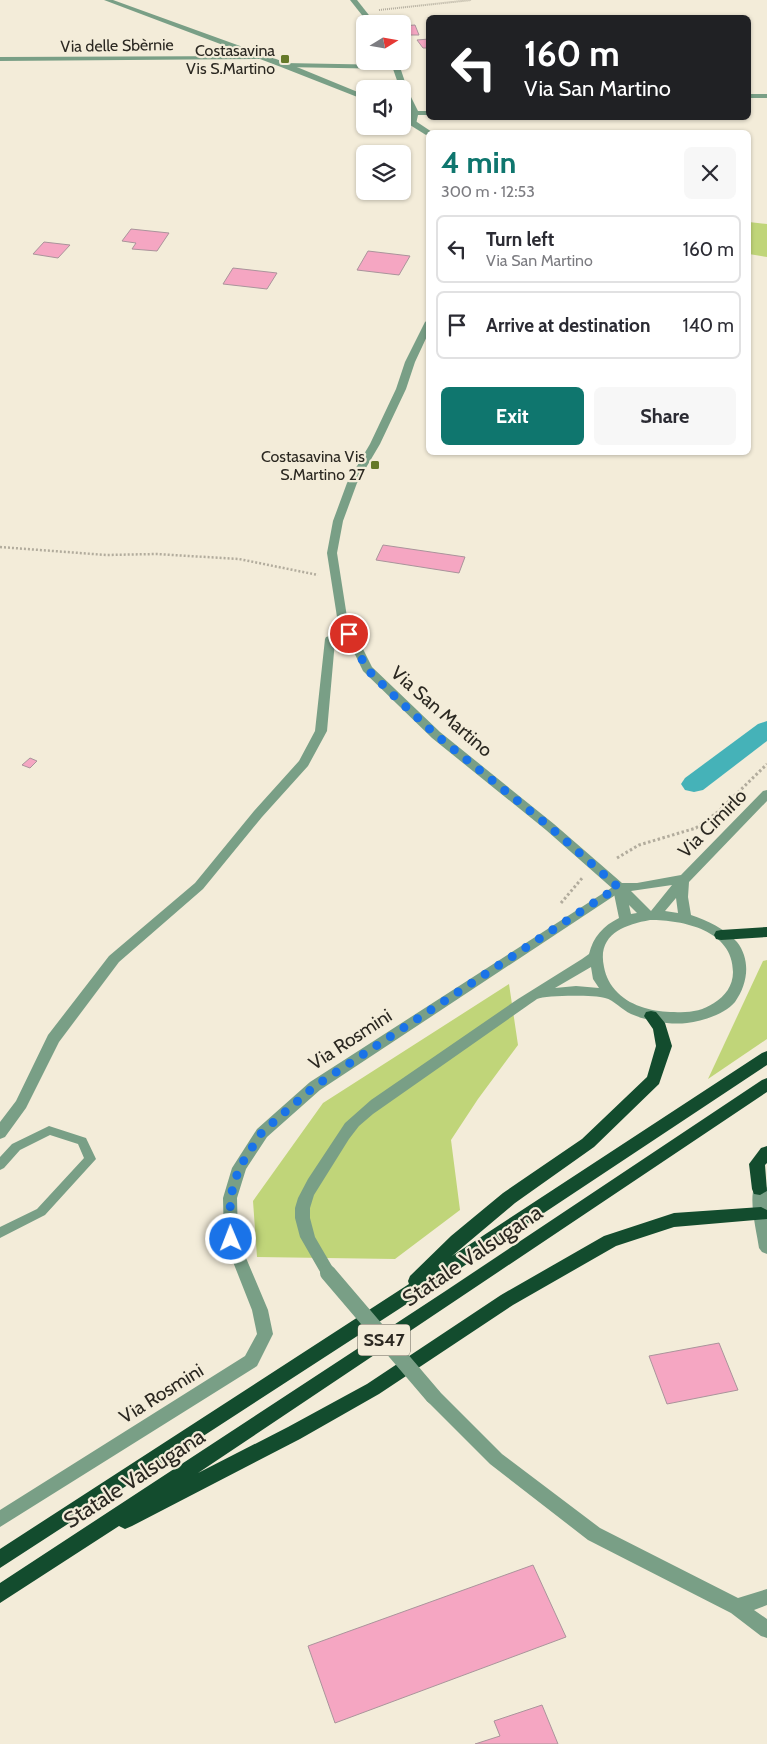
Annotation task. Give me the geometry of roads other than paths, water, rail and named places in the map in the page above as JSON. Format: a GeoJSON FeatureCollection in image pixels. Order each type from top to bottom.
{"type":"FeatureCollection","features":[{"type":"Feature","properties":{"kind":"highway"},"geometry":{"type":"LineString","coordinates":[[722,935],[767,932]]}},
{"type":"Feature","properties":{"kind":"highway"},"geometry":{"type":"LineString","coordinates":[[393,1304],[457,1242],[509,1198],[588,1143],[654,1080],[664,1046],[660,1027],[651,1016]]}},
{"type":"Feature","properties":{"kind":"highway","name":"Statale Valsugana"},"geometry":{"type":"LineString","coordinates":[[0,1558],[393,1304],[767,1057]]}},
{"type":"Feature","properties":{"kind":"highway","name":"Statale Valsugana"},"geometry":{"type":"LineString","coordinates":[[0,1594],[442,1302],[767,1084]]}},
{"type":"Feature","properties":{"kind":"highway"},"geometry":{"type":"LineString","coordinates":[[764,1188],[757,1164],[767,1152]]}},
{"type":"Feature","properties":{"kind":"highway"},"geometry":{"type":"LineString","coordinates":[[60,1553],[373,1389],[507,1300],[610,1241],[674,1220],[761,1214]]}},
{"type":"Feature","properties":{"kind":"street"},"geometry":{"type":"LineString","coordinates":[[107,0],[284,65],[356,94]]}},
{"type":"Feature","properties":{"kind":"street"},"geometry":{"type":"LineString","coordinates":[[353,0],[366,15]]}},
{"type":"Feature","properties":{"kind":"street","name":"Via delle Sbèrnie"},"geometry":{"type":"LineString","coordinates":[[0,59],[264,58]]}},
{"type":"Feature","properties":{"kind":"street"},"geometry":{"type":"LineString","coordinates":[[284,65],[356,64]]}},
{"type":"Feature","properties":{"kind":"street"},"geometry":{"type":"LineString","coordinates":[[397,70],[404,91],[415,113],[412,122],[426,131]]}},
{"type":"Feature","properties":{"kind":"street"},"geometry":{"type":"LineString","coordinates":[[751,96],[767,96]]}},
{"type":"Feature","properties":{"kind":"street"},"geometry":{"type":"LineString","coordinates":[[415,113],[426,113]]}},
{"type":"Feature","properties":{"kind":"street","name":"Via San Martino"},"geometry":{"type":"LineString","coordinates":[[426,328],[375,444],[352,483],[338,521],[332,553],[342,617],[367,669],[390,692],[436,735],[550,827],[651,915]]}},
{"type":"Feature","properties":{"kind":"street"},"geometry":{"type":"LineString","coordinates":[[0,1133],[21,1104],[53,1039],[114,959],[199,886],[258,814],[304,763],[321,731],[330,639],[349,634]]}},
{"type":"Feature","properties":{"kind":"street","name":"Via Cimirlo"},"geometry":{"type":"LineString","coordinates":[[651,915],[683,879],[767,794]]}},
{"type":"Feature","properties":{"kind":"street"},"geometry":{"type":"LineString","coordinates":[[626,920],[618,887],[637,887],[683,879]]}},
{"type":"Feature","properties":{"kind":"street","name":"Via Cimirlo"},"geometry":{"type":"LineString","coordinates":[[683,879],[682,897],[685,917]]}},
{"type":"Feature","properties":{"kind":"street","name":"Via Rosmini"},"geometry":{"type":"LineString","coordinates":[[0,1519],[251,1361],[265,1334],[260,1310],[231,1239],[230,1198],[239,1168],[262,1132],[315,1086],[618,887]]}},
{"type":"Feature","properties":{"kind":"street"},"geometry":{"type":"LineString","coordinates":[[651,915],[685,917],[705,924],[722,935],[733,948],[740,968],[738,983],[731,996],[718,1008],[694,1017],[672,1018],[651,1016],[631,1008],[609,993],[597,975],[595,956],[598,945],[604,935],[626,920],[651,915]]}},
{"type":"Feature","properties":{"kind":"street"},"geometry":{"type":"LineString","coordinates":[[595,956],[536,994],[353,1122],[305,1196],[301,1214],[305,1232],[328,1273],[434,1396],[496,1459],[594,1534],[737,1607],[767,1630]]}},
{"type":"Feature","properties":{"kind":"street"},"geometry":{"type":"LineString","coordinates":[[536,994],[576,991],[609,993]]}},
{"type":"Feature","properties":{"kind":"street"},"geometry":{"type":"LineString","coordinates":[[764,1188],[761,1214],[767,1248]]}},
{"type":"Feature","properties":{"kind":"street"},"geometry":{"type":"LineString","coordinates":[[737,1607],[767,1597]]}},
{"type":"Feature","properties":{"kind":"lane"},"geometry":{"type":"LineString","coordinates":[[0,1165],[16,1147],[49,1130],[82,1141],[90,1159],[40,1212],[0,1233]]}},
{"type":"Feature","properties":{"kind":"waterway"},"geometry":{"type":"LineString","coordinates":[[694,784],[767,729]]}},
{"type":"Feature","properties":{"kind":"place","name":"Costasavina Vis S.Martino"},"geometry":{"type":"Point","coordinates":[285,59]}},
{"type":"Feature","properties":{"kind":"place","name":"Costasavina Vis S.Martino 27"},"geometry":{"type":"Point","coordinates":[375,465]}}]}
